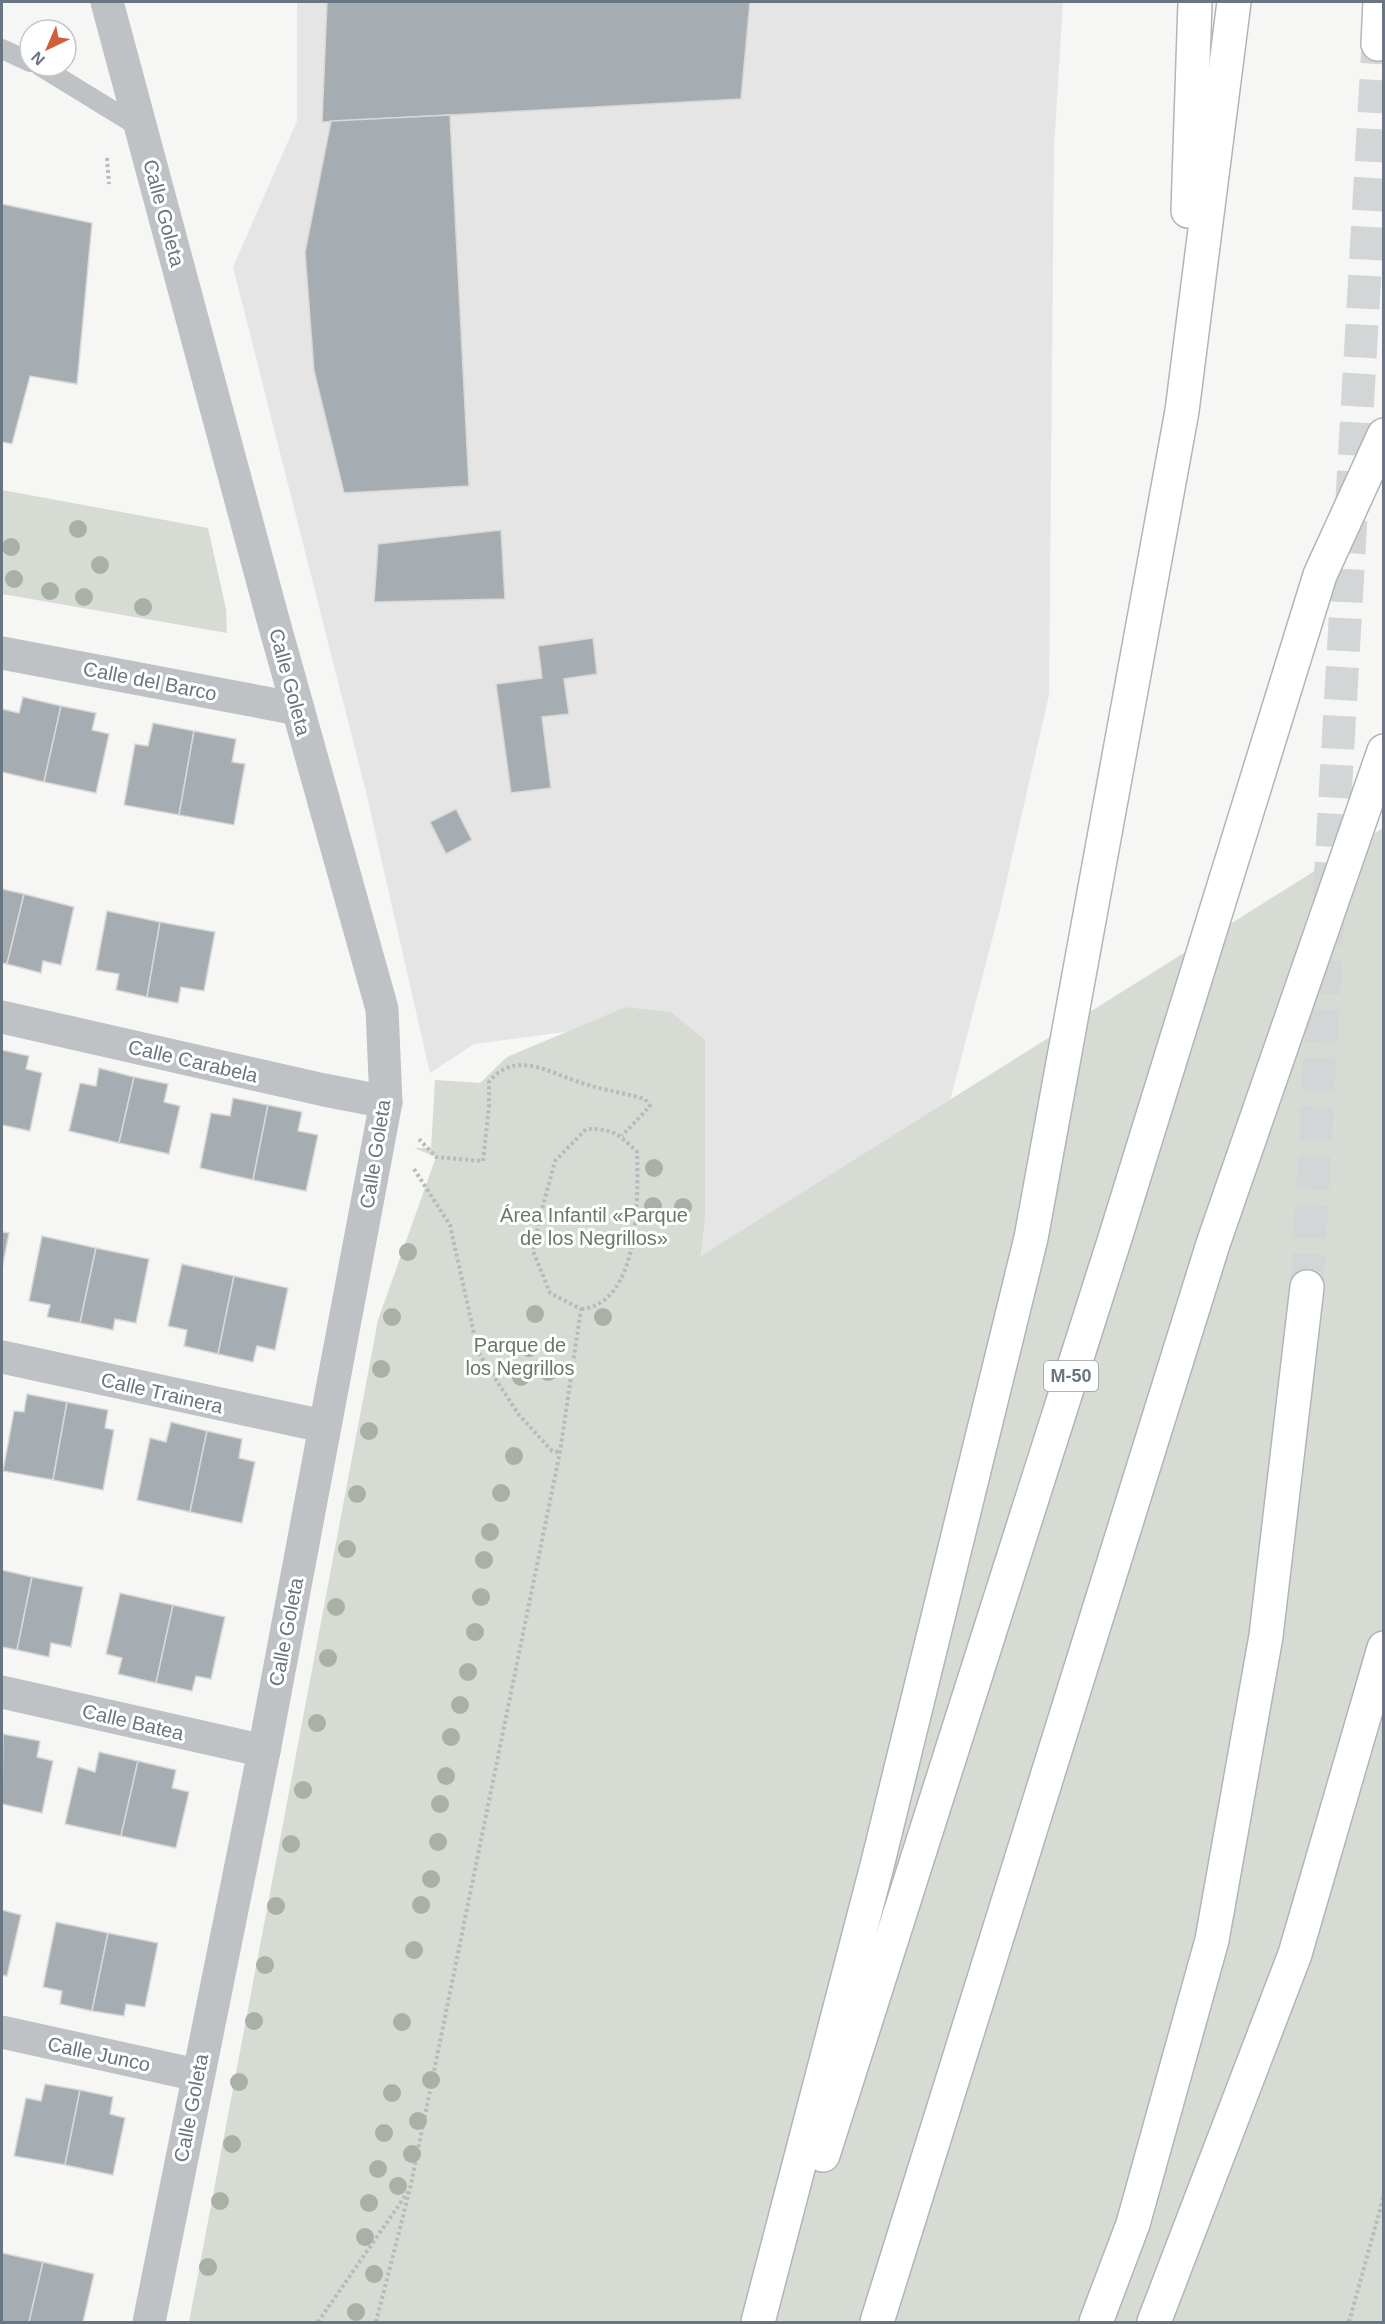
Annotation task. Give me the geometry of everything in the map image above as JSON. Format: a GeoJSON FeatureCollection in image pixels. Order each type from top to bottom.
{"type":"FeatureCollection","features":[{"type":"Feature","properties":{"kind":"highway"},"geometry":{"type":"LineString","coordinates":[[1182,411],[1195,2]]}},
{"type":"Feature","properties":{"kind":"highway"},"geometry":{"type":"LineString","coordinates":[[758,2322],[878,1862],[1031,1238],[1182,411],[1234,2]]}},
{"type":"Feature","properties":{"kind":"highway"},"geometry":{"type":"LineString","coordinates":[[1378,44],[1380,2]]}},
{"type":"Feature","properties":{"kind":"highway","name":"M-50"},"geometry":{"type":"LineString","coordinates":[[770,2322],[1116,1235],[1320,575],[1383,435]]}},
{"type":"Feature","properties":{"kind":"highway"},"geometry":{"type":"LineString","coordinates":[[878,2322],[1213,1244],[1383,751]]}},
{"type":"Feature","properties":{"kind":"highway"},"geometry":{"type":"LineString","coordinates":[[1096,2322],[1133,2224],[1212,1940],[1266,1636],[1307,1287]]}},
{"type":"Feature","properties":{"kind":"highway"},"geometry":{"type":"LineString","coordinates":[[1154,2322],[1295,1954],[1383,1647]]}},
{"type":"Feature","properties":{"kind":"street","name":"Calle Goleta"},"geometry":{"type":"LineString","coordinates":[[107,2],[298,709],[382,1009],[386,1102],[323,1426],[264,1750],[148,2322]]}},
{"type":"Feature","properties":{"kind":"street","name":"Calle del Barco"},"geometry":{"type":"LineString","coordinates":[[2,653],[298,709]]}},
{"type":"Feature","properties":{"kind":"street","name":"Calle Carabela"},"geometry":{"type":"LineString","coordinates":[[2,1017],[312,1088],[386,1102]]}},
{"type":"Feature","properties":{"kind":"street","name":"Calle Trainera"},"geometry":{"type":"LineString","coordinates":[[2,1357],[323,1426]]}},
{"type":"Feature","properties":{"kind":"street","name":"Calle Batea"},"geometry":{"type":"LineString","coordinates":[[2,1692],[264,1750]]}},
{"type":"Feature","properties":{"kind":"street","name":"Calle Junco"},"geometry":{"type":"LineString","coordinates":[[2,2032],[197,2074]]}},
{"type":"Feature","properties":{"kind":"lane"},"geometry":{"type":"LineString","coordinates":[[2,49],[18,56]]}},
{"type":"Feature","properties":{"kind":"lane"},"geometry":{"type":"LineString","coordinates":[[60,78],[141,128]]}},
{"type":"Feature","properties":{"kind":"path"},"geometry":{"type":"LineString","coordinates":[[419,1139],[436,1157],[483,1161],[489,1106],[489,1082],[498,1070],[520,1065],[544,1067],[582,1083],[645,1099],[650,1106],[622,1136]]}},
{"type":"Feature","properties":{"kind":"path"},"geometry":{"type":"LineString","coordinates":[[605,1128],[622,1136],[638,1152],[638,1189],[626,1273],[608,1297],[591,1308],[581,1308],[550,1293],[533,1251],[555,1161],[586,1129],[605,1128]]}},
{"type":"Feature","properties":{"kind":"path"},"geometry":{"type":"LineString","coordinates":[[414,1169],[450,1225],[478,1352],[519,1415],[552,1450],[560,1452]]}},
{"type":"Feature","properties":{"kind":"path"},"geometry":{"type":"LineString","coordinates":[[376,2322],[410,2189],[560,1452],[581,1308]]}},
{"type":"Feature","properties":{"kind":"path"},"geometry":{"type":"LineString","coordinates":[[318,2322],[410,2189]]}},
{"type":"Feature","properties":{"kind":"path"},"geometry":{"type":"LineString","coordinates":[[1349,2322],[1383,2195]]}},
{"type":"Feature","properties":{"kind":"shaded area"},"geometry":{"type":"Polygon","coordinates":[[[297,2],[1063,2],[1054,147],[1049,695],[1001,905],[950,1101],[701,1257],[705,1220],[705,1040],[671,1012],[626,1007],[572,1031],[474,1044],[430,1073],[366,792],[233,267],[297,121],[297,2]]]}},
{"type":"Feature","properties":{"kind":"green space"},"geometry":{"type":"Polygon","coordinates":[[[2,490],[208,528],[226,609],[227,633],[2,594],[2,490]]]}},
{"type":"Feature","properties":{"kind":"green space"},"geometry":{"type":"Polygon","coordinates":[[[1383,828],[1383,2322],[189,2322],[378,1320],[436,1157],[414,1148],[431,1148],[435,1080],[480,1083],[507,1057],[626,1007],[671,1012],[705,1040],[705,1220],[701,1256],[1383,828]]]}},
{"type":"Feature","properties":{"kind":"building"},"geometry":{"type":"Polygon","coordinates":[[[327,2],[750,2],[741,99],[322,122],[327,2]]]}},
{"type":"Feature","properties":{"kind":"building"},"geometry":{"type":"Polygon","coordinates":[[[450,115],[469,486],[344,493],[314,371],[305,252],[331,121],[450,115]]]}},
{"type":"Feature","properties":{"kind":"building"},"geometry":{"type":"Polygon","coordinates":[[[2,204],[92,223],[77,384],[30,376],[12,444],[2,442],[2,204]]]}},
{"type":"Feature","properties":{"kind":"building"},"geometry":{"type":"Polygon","coordinates":[[[501,530],[505,599],[374,602],[378,544],[501,530]]]}},
{"type":"Feature","properties":{"kind":"building"},"geometry":{"type":"Polygon","coordinates":[[[593,638],[597,674],[564,679],[569,714],[542,717],[551,788],[511,793],[496,684],[542,678],[538,646],[593,638]]]}},
{"type":"Feature","properties":{"kind":"building"},"geometry":{"type":"Polygon","coordinates":[[[23,697],[61,706],[44,782],[2,772],[2,709],[19,713],[23,697]]]}},
{"type":"Feature","properties":{"kind":"building"},"geometry":{"type":"Polygon","coordinates":[[[61,706],[96,713],[92,730],[109,734],[96,793],[44,782],[61,706]]]}},
{"type":"Feature","properties":{"kind":"building"},"geometry":{"type":"Polygon","coordinates":[[[153,723],[194,731],[179,815],[124,805],[135,744],[148,746],[153,723]]]}},
{"type":"Feature","properties":{"kind":"building"},"geometry":{"type":"Polygon","coordinates":[[[194,731],[236,739],[232,762],[245,764],[234,825],[179,815],[194,731]]]}},
{"type":"Feature","properties":{"kind":"building"},"geometry":{"type":"Polygon","coordinates":[[[456,809],[472,840],[446,854],[430,822],[456,809]]]}},
{"type":"Feature","properties":{"kind":"building"},"geometry":{"type":"Polygon","coordinates":[[[2,889],[24,894],[7,964],[2,963],[2,889]]]}},
{"type":"Feature","properties":{"kind":"building"},"geometry":{"type":"Polygon","coordinates":[[[24,894],[74,907],[61,965],[43,961],[41,973],[7,964],[24,894]]]}},
{"type":"Feature","properties":{"kind":"building"},"geometry":{"type":"Polygon","coordinates":[[[107,911],[160,922],[147,997],[116,990],[119,974],[96,970],[107,911]]]}},
{"type":"Feature","properties":{"kind":"building"},"geometry":{"type":"Polygon","coordinates":[[[160,922],[215,932],[204,991],[181,987],[178,1003],[147,997],[160,922]]]}},
{"type":"Feature","properties":{"kind":"building"},"geometry":{"type":"Polygon","coordinates":[[[2,1050],[29,1056],[26,1069],[42,1073],[30,1131],[2,1125],[2,1050]]]}},
{"type":"Feature","properties":{"kind":"building"},"geometry":{"type":"Polygon","coordinates":[[[99,1068],[134,1077],[119,1143],[69,1131],[80,1083],[96,1086],[99,1068]]]}},
{"type":"Feature","properties":{"kind":"building"},"geometry":{"type":"Polygon","coordinates":[[[134,1077],[168,1084],[164,1102],[180,1106],[169,1154],[119,1143],[134,1077]]]}},
{"type":"Feature","properties":{"kind":"building"},"geometry":{"type":"Polygon","coordinates":[[[233,1098],[268,1105],[253,1180],[200,1168],[211,1113],[230,1116],[233,1098]]]}},
{"type":"Feature","properties":{"kind":"building"},"geometry":{"type":"Polygon","coordinates":[[[268,1105],[302,1112],[298,1131],[318,1135],[306,1191],[253,1180],[268,1105]]]}},
{"type":"Feature","properties":{"kind":"building"},"geometry":{"type":"Polygon","coordinates":[[[2,1232],[9,1233],[2,1269],[2,1232]]]}},
{"type":"Feature","properties":{"kind":"building"},"geometry":{"type":"Polygon","coordinates":[[[42,1236],[96,1248],[80,1323],[47,1317],[50,1305],[29,1301],[42,1236]]]}},
{"type":"Feature","properties":{"kind":"building"},"geometry":{"type":"Polygon","coordinates":[[[96,1248],[149,1259],[136,1323],[115,1319],[113,1330],[80,1323],[96,1248]]]}},
{"type":"Feature","properties":{"kind":"building"},"geometry":{"type":"Polygon","coordinates":[[[182,1264],[234,1276],[218,1354],[184,1346],[187,1330],[168,1326],[182,1264]]]}},
{"type":"Feature","properties":{"kind":"building"},"geometry":{"type":"Polygon","coordinates":[[[234,1276],[288,1288],[275,1350],[257,1346],[253,1362],[218,1354],[234,1276]]]}},
{"type":"Feature","properties":{"kind":"building"},"geometry":{"type":"Polygon","coordinates":[[[27,1394],[67,1402],[53,1480],[3,1471],[14,1411],[24,1412],[27,1394]]]}},
{"type":"Feature","properties":{"kind":"building"},"geometry":{"type":"Polygon","coordinates":[[[67,1402],[108,1410],[105,1428],[114,1430],[103,1490],[53,1480],[67,1402]]]}},
{"type":"Feature","properties":{"kind":"building"},"geometry":{"type":"Polygon","coordinates":[[[171,1422],[207,1431],[190,1512],[137,1500],[150,1438],[166,1442],[171,1422]]]}},
{"type":"Feature","properties":{"kind":"building"},"geometry":{"type":"Polygon","coordinates":[[[207,1431],[242,1439],[239,1458],[255,1462],[242,1523],[190,1512],[207,1431]]]}},
{"type":"Feature","properties":{"kind":"building"},"geometry":{"type":"Polygon","coordinates":[[[2,1570],[32,1577],[17,1650],[2,1647],[2,1570]]]}},
{"type":"Feature","properties":{"kind":"building"},"geometry":{"type":"Polygon","coordinates":[[[32,1577],[83,1587],[71,1647],[51,1643],[49,1657],[17,1650],[32,1577]]]}},
{"type":"Feature","properties":{"kind":"building"},"geometry":{"type":"Polygon","coordinates":[[[120,1593],[173,1605],[156,1683],[118,1674],[122,1658],[106,1654],[120,1593]]]}},
{"type":"Feature","properties":{"kind":"building"},"geometry":{"type":"Polygon","coordinates":[[[173,1605],[225,1617],[211,1679],[196,1676],[192,1691],[156,1683],[173,1605]]]}},
{"type":"Feature","properties":{"kind":"building"},"geometry":{"type":"Polygon","coordinates":[[[3,1734],[40,1741],[37,1757],[53,1761],[42,1813],[2,1804],[3,1734]]]}},
{"type":"Feature","properties":{"kind":"building"},"geometry":{"type":"Polygon","coordinates":[[[99,1752],[138,1761],[121,1836],[65,1824],[78,1767],[95,1772],[99,1752]]]}},
{"type":"Feature","properties":{"kind":"building"},"geometry":{"type":"Polygon","coordinates":[[[138,1761],[176,1770],[172,1788],[189,1792],[176,1848],[121,1836],[138,1761]]]}},
{"type":"Feature","properties":{"kind":"building"},"geometry":{"type":"Polygon","coordinates":[[[2,1910],[21,1915],[7,1976],[2,1975],[2,1910]]]}},
{"type":"Feature","properties":{"kind":"building"},"geometry":{"type":"Polygon","coordinates":[[[56,1922],[108,1933],[92,2011],[60,2004],[62,1991],[43,1987],[56,1922]]]}},
{"type":"Feature","properties":{"kind":"building"},"geometry":{"type":"Polygon","coordinates":[[[108,1933],[158,1943],[145,2007],[126,2004],[124,2016],[92,2011],[108,1933]]]}},
{"type":"Feature","properties":{"kind":"building"},"geometry":{"type":"Polygon","coordinates":[[[45,2084],[80,2090],[65,2165],[14,2156],[26,2098],[41,2101],[45,2084]]]}},
{"type":"Feature","properties":{"kind":"building"},"geometry":{"type":"Polygon","coordinates":[[[80,2090],[113,2097],[110,2114],[125,2118],[113,2175],[65,2165],[80,2090]]]}},
{"type":"Feature","properties":{"kind":"building"},"geometry":{"type":"Polygon","coordinates":[[[2,2253],[43,2262],[29,2322],[2,2322],[2,2253]]]}},
{"type":"Feature","properties":{"kind":"building"},"geometry":{"type":"Polygon","coordinates":[[[43,2262],[94,2274],[83,2322],[29,2322],[43,2262]]]}},
{"type":"Feature","properties":{"kind":"tunnel"},"geometry":{"type":"LineString","coordinates":[[1307,1287],[1378,44]]}},
{"type":"Feature","properties":{"kind":"park label","name":"Área Infantil «Parque de los Negrillos»"},"geometry":{"type":"Point","coordinates":[594,1226]}},
{"type":"Feature","properties":{"kind":"park label","name":"Parque de los Negrillos"},"geometry":{"type":"Point","coordinates":[520,1356]}}]}
